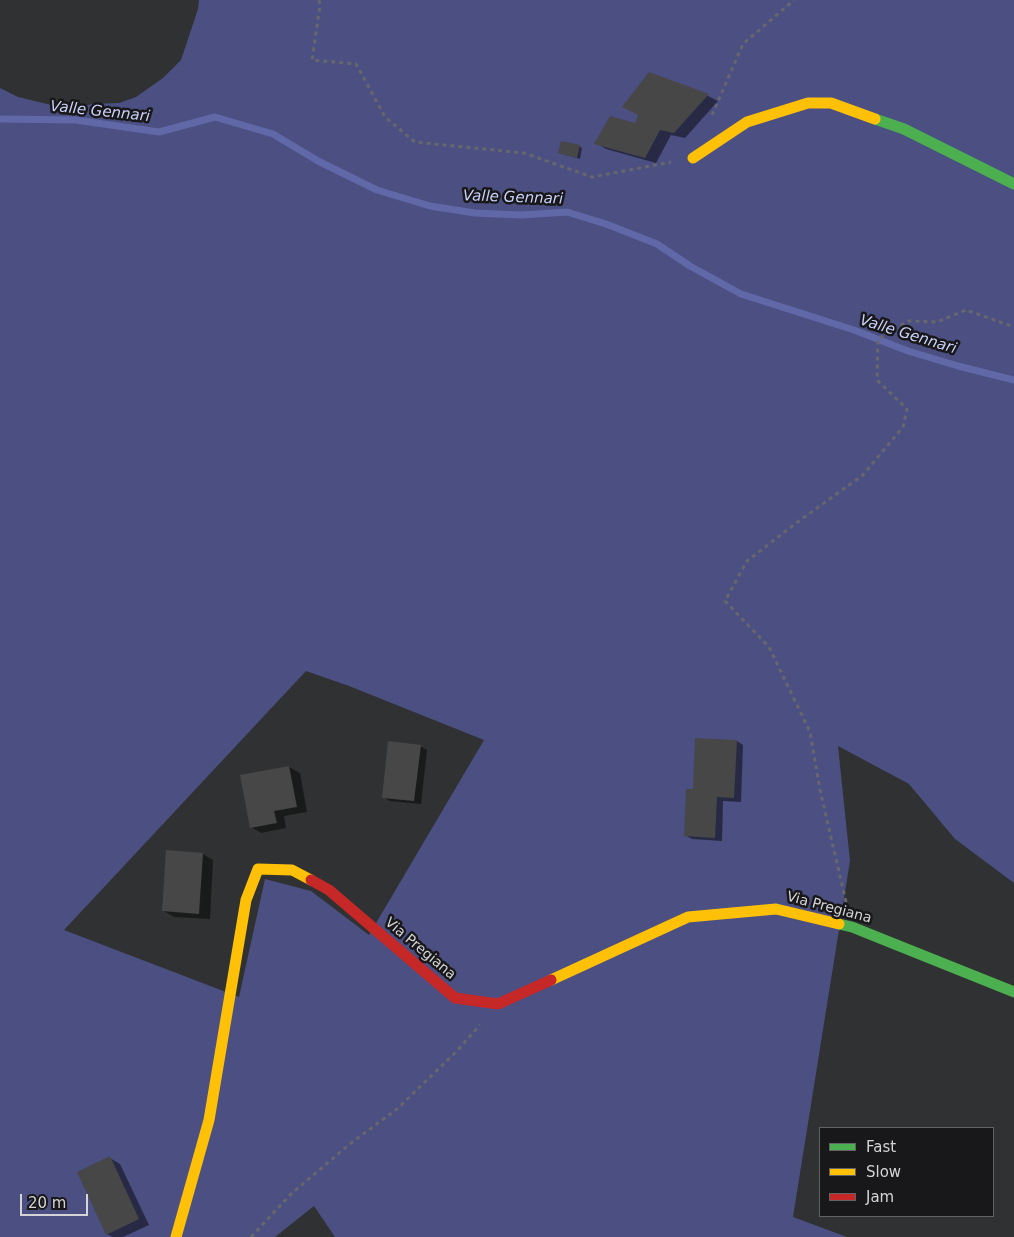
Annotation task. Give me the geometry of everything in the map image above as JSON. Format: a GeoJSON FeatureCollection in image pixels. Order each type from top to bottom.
{"type":"FeatureCollection","features":[{"type":"Feature","properties":{"kind":"street"},"geometry":{"type":"LineString","coordinates":[[693,158],[747,122],[808,103],[831,103],[904,129],[1014,184]]}},
{"type":"Feature","properties":{"kind":"street","name":"Via Pregiana"},"geometry":{"type":"LineString","coordinates":[[176,1237],[209,1120],[246,900],[258,869],[292,870],[329,890],[455,998],[498,1004],[688,917],[776,909],[852,927],[1014,992]]}},
{"type":"Feature","properties":{"kind":"path"},"geometry":{"type":"LineString","coordinates":[[319,0],[320,5],[312,60],[356,64],[385,117],[414,142],[524,153],[592,177],[693,158]]}},
{"type":"Feature","properties":{"kind":"path"},"geometry":{"type":"LineString","coordinates":[[708,123],[743,44],[794,0]]}},
{"type":"Feature","properties":{"kind":"path"},"geometry":{"type":"LineString","coordinates":[[852,927],[820,790],[810,732],[770,647],[725,601],[747,561],[799,520],[863,475],[903,427],[907,409],[878,380],[878,339],[908,322],[937,322],[966,310],[1014,327]]}},
{"type":"Feature","properties":{"kind":"path"},"geometry":{"type":"LineString","coordinates":[[251,1237],[298,1188],[351,1143],[397,1109],[457,1051],[498,1004]]}},
{"type":"Feature","properties":{"kind":"shaded area"},"geometry":{"type":"Polygon","coordinates":[[[199,0],[1014,0],[1014,883],[955,839],[909,784],[838,746],[850,861],[793,1217],[847,1237],[335,1237],[314,1206],[275,1237],[0,1237],[0,88],[18,97],[72,110],[91,104],[119,103],[136,97],[163,78],[181,60],[198,9],[199,0]],[[306,671],[64,930],[239,997],[265,879],[311,891],[369,935],[484,740],[349,686],[306,671]]]}},
{"type":"Feature","properties":{"kind":"building"},"geometry":{"type":"Polygon","coordinates":[[[649,72],[709,94],[674,133],[660,130],[645,158],[594,144],[610,116],[635,123],[638,115],[622,107],[649,72]]]}},
{"type":"Feature","properties":{"kind":"building"},"geometry":{"type":"Polygon","coordinates":[[[561,141],[580,145],[577,158],[558,153],[561,141]]]}},
{"type":"Feature","properties":{"kind":"building"},"geometry":{"type":"Polygon","coordinates":[[[695,738],[737,740],[734,798],[717,797],[715,838],[684,836],[686,789],[693,789],[695,738]]]}},
{"type":"Feature","properties":{"kind":"building"},"geometry":{"type":"Polygon","coordinates":[[[388,741],[421,745],[414,801],[382,798],[388,741]]]}},
{"type":"Feature","properties":{"kind":"building"},"geometry":{"type":"Polygon","coordinates":[[[289,766],[297,807],[274,811],[277,823],[250,828],[240,775],[289,766]]]}},
{"type":"Feature","properties":{"kind":"building"},"geometry":{"type":"Polygon","coordinates":[[[166,850],[203,853],[199,914],[162,911],[166,850]]]}},
{"type":"Feature","properties":{"kind":"building"},"geometry":{"type":"Polygon","coordinates":[[[110,1156],[139,1219],[106,1235],[77,1172],[110,1156]]]}},
{"type":"Feature","properties":{"kind":"waterway","name":"Valle Gennari"},"geometry":{"type":"LineString","coordinates":[[0,119],[76,120],[159,132],[215,117],[273,134],[318,161],[377,190],[430,206],[475,213],[521,215],[567,212],[606,224],[657,244],[690,266],[741,294],[854,330],[908,351],[1014,380]]}},
{"type":"Feature","properties":{"kind":"traffic: fast"},"geometry":{"type":"LineString","coordinates":[[875,119],[904,129],[1014,184]]}},
{"type":"Feature","properties":{"kind":"traffic: fast"},"geometry":{"type":"LineString","coordinates":[[839,924],[852,927],[1014,992]]}},
{"type":"Feature","properties":{"kind":"traffic: slow"},"geometry":{"type":"LineString","coordinates":[[693,158],[747,122],[808,103],[831,103],[875,119]]}},
{"type":"Feature","properties":{"kind":"traffic: slow"},"geometry":{"type":"LineString","coordinates":[[176,1237],[209,1120],[246,900],[258,869],[292,870],[311,880]]}},
{"type":"Feature","properties":{"kind":"traffic: slow"},"geometry":{"type":"LineString","coordinates":[[551,980],[688,917],[776,909],[839,924]]}},
{"type":"Feature","properties":{"kind":"traffic: jam"},"geometry":{"type":"LineString","coordinates":[[311,880],[329,890],[455,998],[498,1004],[551,980]]}}]}
